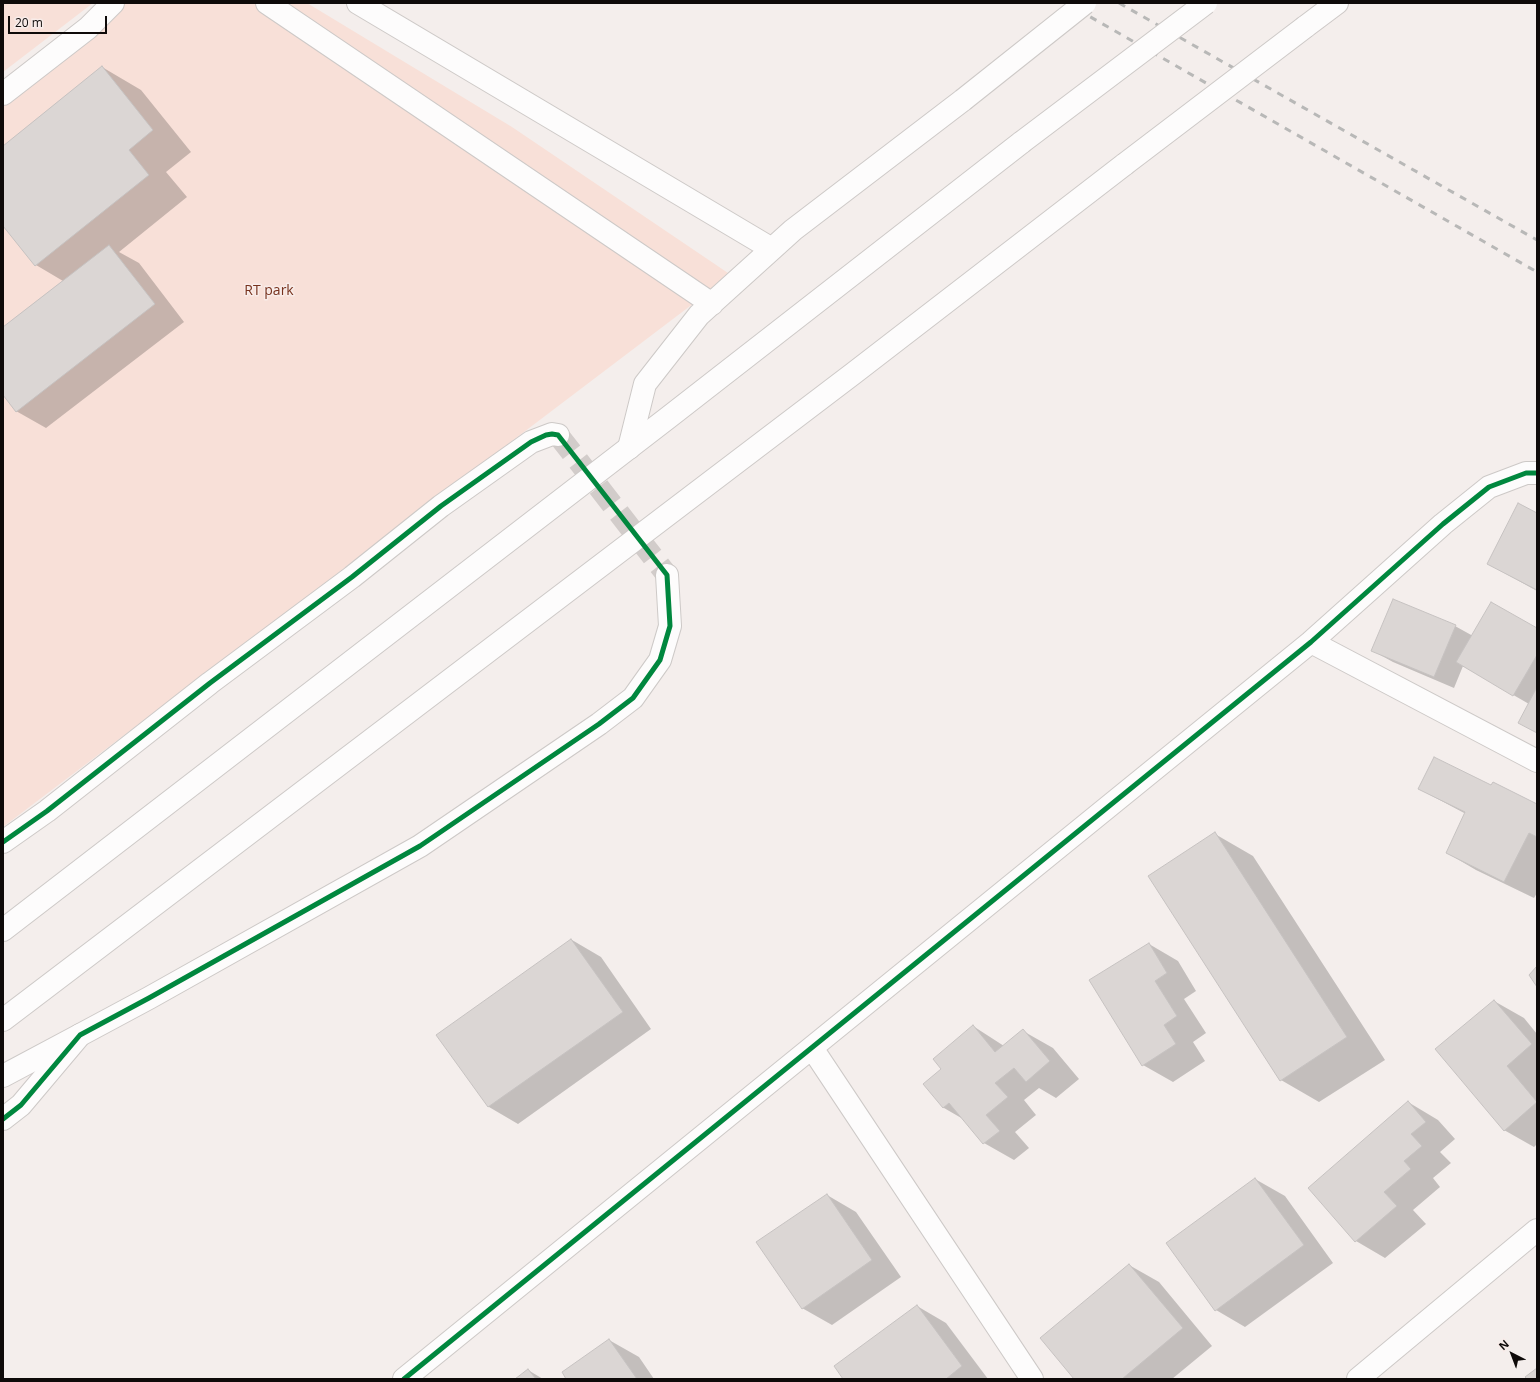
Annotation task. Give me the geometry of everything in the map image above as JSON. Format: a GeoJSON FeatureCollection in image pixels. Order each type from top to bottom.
{"type":"FeatureCollection","features":[{"type":"Feature","properties":{"kind":"main road"},"geometry":{"type":"LineString","coordinates":[[3,94],[88,28],[113,3]]}},
{"type":"Feature","properties":{"kind":"main road"},"geometry":{"type":"LineString","coordinates":[[267,3],[712,304]]}},
{"type":"Feature","properties":{"kind":"main road"},"geometry":{"type":"LineString","coordinates":[[358,3],[772,249]]}},
{"type":"Feature","properties":{"kind":"main road"},"geometry":{"type":"LineString","coordinates":[[629,448],[645,384],[699,315],[793,230],[963,100],[1085,3]]}},
{"type":"Feature","properties":{"kind":"main road"},"geometry":{"type":"LineString","coordinates":[[3,930],[629,448],[1022,142],[1206,3]]}},
{"type":"Feature","properties":{"kind":"main road"},"geometry":{"type":"LineString","coordinates":[[3,1020],[854,373],[1305,27],[1337,5]]}},
{"type":"Feature","properties":{"kind":"main road"},"geometry":{"type":"LineString","coordinates":[[3,842],[47,811],[210,683],[352,576],[441,506],[531,442],[552,434],[558,435]]}},
{"type":"Feature","properties":{"kind":"main road"},"geometry":{"type":"LineString","coordinates":[[404,1379],[1311,642],[1443,524],[1489,487],[1526,473],[1537,473]]}},
{"type":"Feature","properties":{"kind":"main road"},"geometry":{"type":"LineString","coordinates":[[3,1076],[149,998],[420,846],[599,724],[632,698],[660,660],[670,626],[667,575]]}},
{"type":"Feature","properties":{"kind":"main road"},"geometry":{"type":"LineString","coordinates":[[1311,642],[1537,761]]}},
{"type":"Feature","properties":{"kind":"main road"},"geometry":{"type":"LineString","coordinates":[[3,1119],[21,1105],[80,1035]]}},
{"type":"Feature","properties":{"kind":"main road"},"geometry":{"type":"LineString","coordinates":[[812,1048],[1032,1379]]}},
{"type":"Feature","properties":{"kind":"main road"},"geometry":{"type":"LineString","coordinates":[[1358,1379],[1537,1230]]}},
{"type":"Feature","properties":{"kind":"green space"},"geometry":{"type":"Polygon","coordinates":[[[3,3],[93,3],[3,72],[3,3]]]}},
{"type":"Feature","properties":{"kind":"green space","name":"RT park"},"geometry":{"type":"Polygon","coordinates":[[[112,3],[307,3],[512,127],[731,275],[3,827],[3,93],[112,3]]]}},
{"type":"Feature","properties":{"kind":"building"},"geometry":{"type":"Polygon","coordinates":[[[102,66],[153,130],[129,150],[149,175],[35,266],[3,226],[3,146],[102,66]]]}},
{"type":"Feature","properties":{"kind":"building"},"geometry":{"type":"Polygon","coordinates":[[[109,245],[155,304],[16,412],[3,395],[3,327],[109,245]]]}},
{"type":"Feature","properties":{"kind":"building"},"geometry":{"type":"Polygon","coordinates":[[[1518,503],[1537,513],[1537,590],[1487,564],[1518,503]]]}},
{"type":"Feature","properties":{"kind":"building"},"geometry":{"type":"Polygon","coordinates":[[[1393,599],[1456,625],[1434,677],[1371,651],[1393,599]]]}},
{"type":"Feature","properties":{"kind":"building"},"geometry":{"type":"Polygon","coordinates":[[[1491,602],[1537,628],[1537,655],[1513,696],[1456,662],[1491,602]]]}},
{"type":"Feature","properties":{"kind":"building"},"geometry":{"type":"Polygon","coordinates":[[[1537,687],[1537,733],[1518,723],[1537,687]]]}},
{"type":"Feature","properties":{"kind":"building"},"geometry":{"type":"Polygon","coordinates":[[[1434,757],[1491,785],[1493,782],[1537,804],[1537,837],[1529,833],[1504,882],[1446,853],[1465,812],[1418,789],[1434,757]]]}},
{"type":"Feature","properties":{"kind":"building"},"geometry":{"type":"Polygon","coordinates":[[[1215,832],[1347,1037],[1280,1081],[1148,876],[1215,832]]]}},
{"type":"Feature","properties":{"kind":"building"},"geometry":{"type":"Polygon","coordinates":[[[571,939],[623,1012],[488,1107],[436,1035],[571,939]]]}},
{"type":"Feature","properties":{"kind":"building"},"geometry":{"type":"Polygon","coordinates":[[[1149,943],[1167,973],[1155,981],[1177,1016],[1164,1025],[1176,1044],[1142,1066],[1089,980],[1149,943]]]}},
{"type":"Feature","properties":{"kind":"building"},"geometry":{"type":"Polygon","coordinates":[[[1537,966],[1537,987],[1529,975],[1537,966]]]}},
{"type":"Feature","properties":{"kind":"building"},"geometry":{"type":"Polygon","coordinates":[[[1494,1000],[1532,1044],[1507,1066],[1537,1102],[1504,1131],[1435,1049],[1494,1000]]]}},
{"type":"Feature","properties":{"kind":"building"},"geometry":{"type":"Polygon","coordinates":[[[973,1025],[995,1052],[1023,1029],[1050,1061],[1026,1082],[1014,1068],[995,1083],[1008,1097],[986,1115],[1000,1131],[983,1144],[949,1103],[943,1108],[923,1084],[941,1069],[933,1059],[973,1025]]]}},
{"type":"Feature","properties":{"kind":"building"},"geometry":{"type":"Polygon","coordinates":[[[1408,1101],[1426,1122],[1411,1134],[1422,1146],[1404,1161],[1411,1169],[1384,1192],[1397,1206],[1355,1242],[1308,1188],[1408,1101]]]}},
{"type":"Feature","properties":{"kind":"building"},"geometry":{"type":"Polygon","coordinates":[[[1255,1178],[1304,1245],[1215,1311],[1166,1243],[1255,1178]]]}},
{"type":"Feature","properties":{"kind":"building"},"geometry":{"type":"Polygon","coordinates":[[[827,1194],[872,1260],[802,1309],[756,1242],[827,1194]]]}},
{"type":"Feature","properties":{"kind":"building"},"geometry":{"type":"Polygon","coordinates":[[[1129,1264],[1183,1328],[1122,1379],[1074,1379],[1040,1338],[1129,1264]]]}},
{"type":"Feature","properties":{"kind":"building"},"geometry":{"type":"Polygon","coordinates":[[[917,1305],[962,1366],[946,1379],[843,1379],[834,1366],[917,1305]]]}},
{"type":"Feature","properties":{"kind":"building"},"geometry":{"type":"Polygon","coordinates":[[[609,1339],[637,1379],[566,1379],[562,1372],[609,1339]]]}},
{"type":"Feature","properties":{"kind":"building"},"geometry":{"type":"Polygon","coordinates":[[[1537,1368],[1537,1379],[1527,1379],[1525,1377],[1537,1368]]]}},
{"type":"Feature","properties":{"kind":"building"},"geometry":{"type":"Polygon","coordinates":[[[528,1369],[536,1379],[515,1379],[528,1369]]]}},
{"type":"Feature","properties":{"kind":"tunnel"},"geometry":{"type":"LineString","coordinates":[[558,435],[667,575]]}},
{"type":"Feature","properties":{"kind":"railway"},"geometry":{"type":"LineString","coordinates":[[1066,3],[1537,272]]}},
{"type":"Feature","properties":{"kind":"railway"},"geometry":{"type":"LineString","coordinates":[[1119,3],[1537,240]]}},
{"type":"Feature","properties":{"kind":"cycle path"},"geometry":{"type":"LineString","coordinates":[[3,842],[47,811],[210,683],[352,577],[441,506],[531,442],[546,435],[558,435],[667,575],[670,626],[660,660],[633,698],[599,724],[420,846],[80,1035],[21,1105],[3,1119]]}},
{"type":"Feature","properties":{"kind":"cycle path"},"geometry":{"type":"LineString","coordinates":[[404,1379],[1311,642],[1443,524],[1489,487],[1526,473],[1537,473]]}}]}
